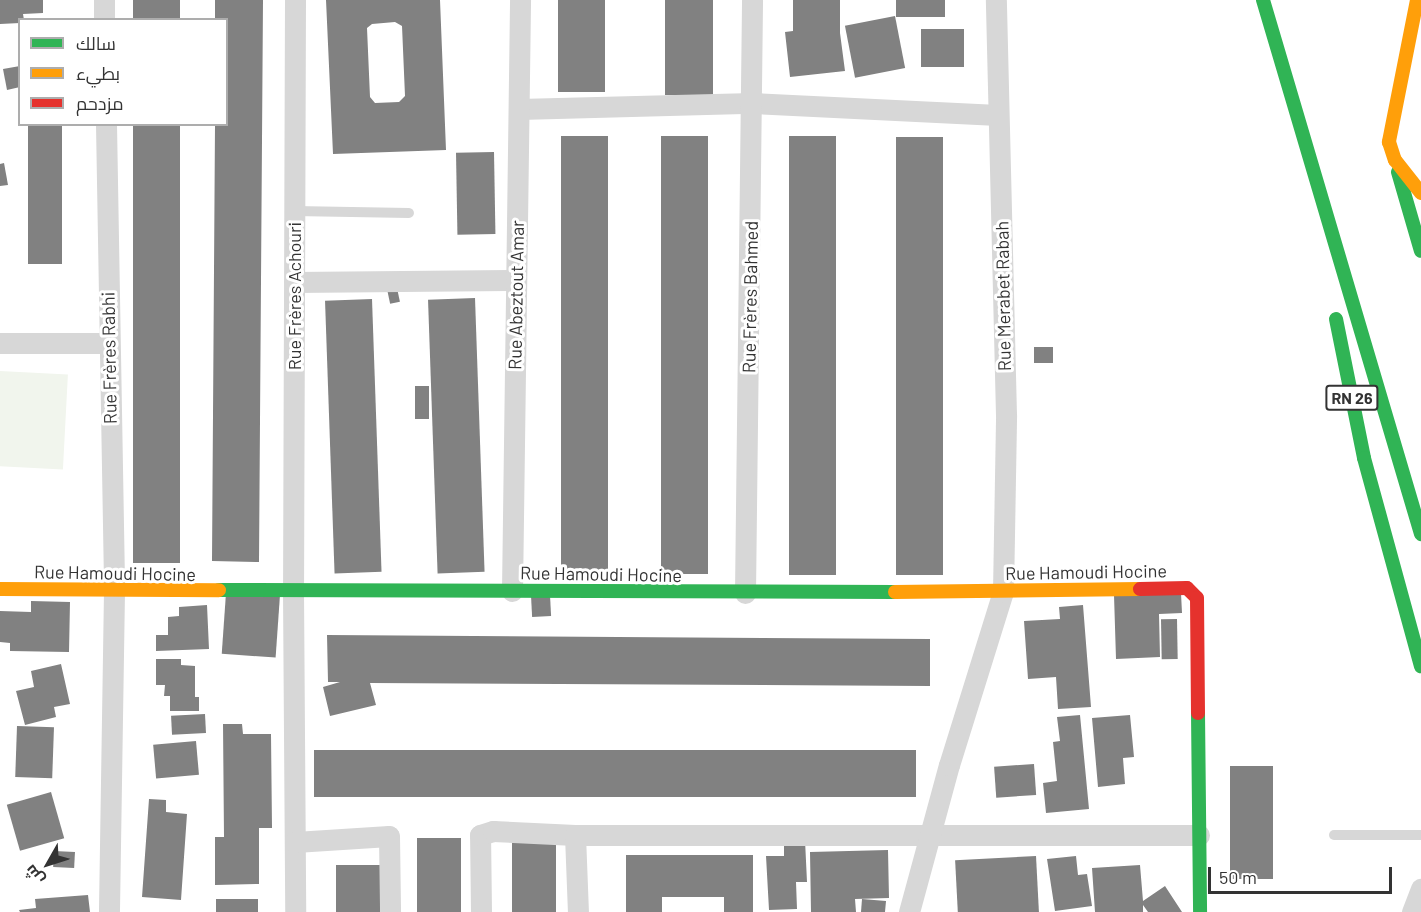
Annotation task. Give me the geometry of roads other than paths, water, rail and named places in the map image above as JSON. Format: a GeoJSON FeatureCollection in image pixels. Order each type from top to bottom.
{"type":"FeatureCollection","features":[{"type":"Feature","properties":{"kind":"street"},"geometry":{"type":"LineString","coordinates":[[104,0],[104,18]]}},
{"type":"Feature","properties":{"kind":"street","name":"Rue Frères Achouri"},"geometry":{"type":"LineString","coordinates":[[295,0],[293,591],[295,912]]}},
{"type":"Feature","properties":{"kind":"street","name":"Rue Abeztout Amar"},"geometry":{"type":"LineString","coordinates":[[512,591],[520,0]]}},
{"type":"Feature","properties":{"kind":"street","name":"Rue Frères Bahmed"},"geometry":{"type":"LineString","coordinates":[[745,593],[753,103],[752,0]]}},
{"type":"Feature","properties":{"kind":"street","name":"Rue Merabet Rabah"},"geometry":{"type":"LineString","coordinates":[[909,912],[1003,592],[1006,415],[996,0]]}},
{"type":"Feature","properties":{"kind":"street","name":"RN 26"},"geometry":{"type":"LineString","coordinates":[[1263,0],[1298,126],[1421,534]]}},
{"type":"Feature","properties":{"kind":"street"},"geometry":{"type":"LineString","coordinates":[[1417,0],[1389,142],[1421,251]]}},
{"type":"Feature","properties":{"kind":"street"},"geometry":{"type":"LineString","coordinates":[[519,109],[753,103],[998,115]]}},
{"type":"Feature","properties":{"kind":"street","name":"Rue Frères Rabhi"},"geometry":{"type":"LineString","coordinates":[[106,126],[114,591],[110,912]]}},
{"type":"Feature","properties":{"kind":"street","name":"RN 26"},"geometry":{"type":"LineString","coordinates":[[1298,126],[1325,264]]}},
{"type":"Feature","properties":{"kind":"street"},"geometry":{"type":"LineString","coordinates":[[1395,160],[1421,193]]}},
{"type":"Feature","properties":{"kind":"street"},"geometry":{"type":"LineString","coordinates":[[294,282],[516,280]]}},
{"type":"Feature","properties":{"kind":"street","name":"RN 26"},"geometry":{"type":"LineString","coordinates":[[1334,309],[1364,458],[1421,666]]}},
{"type":"Feature","properties":{"kind":"street"},"geometry":{"type":"LineString","coordinates":[[0,343],[109,343]]}},
{"type":"Feature","properties":{"kind":"street","name":"Rue Hamoudi Hocine"},"geometry":{"type":"LineString","coordinates":[[0,590],[745,593],[1003,592],[1187,588],[1197,598],[1199,836]]}},
{"type":"Feature","properties":{"kind":"street"},"geometry":{"type":"LineString","coordinates":[[481,912],[480,834],[493,831],[576,835],[1199,836],[1200,912]]}},
{"type":"Feature","properties":{"kind":"street"},"geometry":{"type":"LineString","coordinates":[[576,835],[578,912]]}},
{"type":"Feature","properties":{"kind":"street"},"geometry":{"type":"LineString","coordinates":[[295,842],[389,836],[390,912]]}},
{"type":"Feature","properties":{"kind":"street"},"geometry":{"type":"LineString","coordinates":[[1412,912],[1421,889]]}},
{"type":"Feature","properties":{"kind":"lane"},"geometry":{"type":"LineString","coordinates":[[294,211],[409,213]]}},
{"type":"Feature","properties":{"kind":"lane"},"geometry":{"type":"LineString","coordinates":[[1334,835],[1421,835]]}}]}
